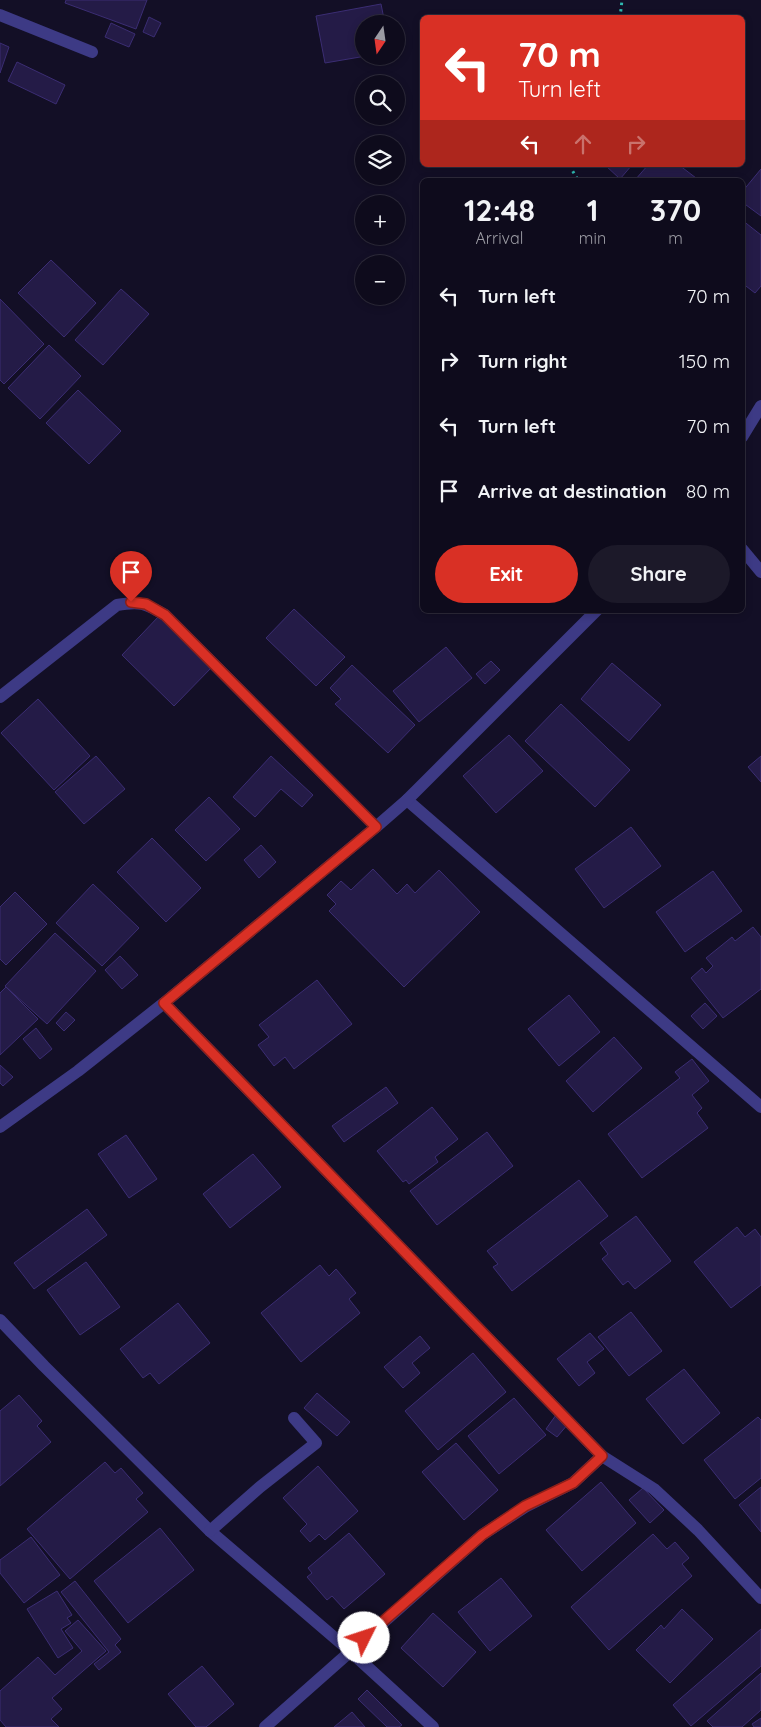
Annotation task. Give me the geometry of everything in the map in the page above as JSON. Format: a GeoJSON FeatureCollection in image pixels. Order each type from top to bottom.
{"type":"FeatureCollection","features":[{"type":"Feature","properties":{"kind":"street"},"geometry":{"type":"LineString","coordinates":[[0,15],[92,52]]}},
{"type":"Feature","properties":{"kind":"street"},"geometry":{"type":"LineString","coordinates":[[745,432],[761,406]]}},
{"type":"Feature","properties":{"kind":"street"},"geometry":{"type":"LineString","coordinates":[[745,553],[761,572]]}},
{"type":"Feature","properties":{"kind":"street"},"geometry":{"type":"LineString","coordinates":[[0,697],[117,605],[131,602],[146,604],[165,615],[376,827]]}},
{"type":"Feature","properties":{"kind":"street"},"geometry":{"type":"LineString","coordinates":[[0,1127],[78,1071],[164,1003],[376,827],[407,800],[594,613]]}},
{"type":"Feature","properties":{"kind":"street"},"geometry":{"type":"LineString","coordinates":[[407,800],[761,1107]]}},
{"type":"Feature","properties":{"kind":"street"},"geometry":{"type":"LineString","coordinates":[[164,1003],[602,1456],[654,1489],[698,1530],[761,1598]]}},
{"type":"Feature","properties":{"kind":"street"},"geometry":{"type":"LineString","coordinates":[[0,1320],[210,1531],[350,1651]]}},
{"type":"Feature","properties":{"kind":"street"},"geometry":{"type":"LineString","coordinates":[[0,1324],[433,1727]]}},
{"type":"Feature","properties":{"kind":"street"},"geometry":{"type":"LineString","coordinates":[[210,1531],[260,1487],[316,1443],[294,1418]]}},
{"type":"Feature","properties":{"kind":"street"},"geometry":{"type":"LineString","coordinates":[[264,1727],[482,1535],[525,1506],[573,1483],[602,1456]]}},
{"type":"Feature","properties":{"kind":"path"},"geometry":{"type":"LineString","coordinates":[[620,15],[622,0]]}},
{"type":"Feature","properties":{"kind":"path"},"geometry":{"type":"LineString","coordinates":[[571,167],[577,178]]}},
{"type":"Feature","properties":{"kind":"building"},"geometry":{"type":"Polygon","coordinates":[[[66,0],[147,0],[136,29],[65,3],[66,0]]]}},
{"type":"Feature","properties":{"kind":"building"},"geometry":{"type":"Polygon","coordinates":[[[381,4],[383,15],[355,15],[355,58],[325,63],[316,16],[381,4]]]}},
{"type":"Feature","properties":{"kind":"building"},"geometry":{"type":"Polygon","coordinates":[[[149,17],[161,23],[154,37],[143,32],[149,17]]]}},
{"type":"Feature","properties":{"kind":"building"},"geometry":{"type":"Polygon","coordinates":[[[111,23],[135,34],[129,47],[105,37],[111,23]]]}},
{"type":"Feature","properties":{"kind":"building"},"geometry":{"type":"Polygon","coordinates":[[[0,43],[9,47],[0,73],[0,43]]]}},
{"type":"Feature","properties":{"kind":"building"},"geometry":{"type":"Polygon","coordinates":[[[17,62],[65,85],[56,104],[8,81],[17,62]]]}},
{"type":"Feature","properties":{"kind":"building"},"geometry":{"type":"Polygon","coordinates":[[[607,167],[630,167],[619,178],[607,167]]]}},
{"type":"Feature","properties":{"kind":"building"},"geometry":{"type":"Polygon","coordinates":[[[646,167],[682,167],[696,178],[637,178],[646,167]]]}},
{"type":"Feature","properties":{"kind":"building"},"geometry":{"type":"Polygon","coordinates":[[[761,169],[761,216],[745,204],[745,188],[761,169]]]}},
{"type":"Feature","properties":{"kind":"building"},"geometry":{"type":"Polygon","coordinates":[[[745,222],[761,235],[761,286],[755,293],[745,285],[745,222]]]}},
{"type":"Feature","properties":{"kind":"building"},"geometry":{"type":"Polygon","coordinates":[[[51,260],[96,303],[64,337],[18,293],[51,260]]]}},
{"type":"Feature","properties":{"kind":"building"},"geometry":{"type":"Polygon","coordinates":[[[121,289],[149,314],[103,365],[75,340],[121,289]]]}},
{"type":"Feature","properties":{"kind":"building"},"geometry":{"type":"Polygon","coordinates":[[[0,299],[44,344],[4,384],[0,380],[0,299]]]}},
{"type":"Feature","properties":{"kind":"building"},"geometry":{"type":"Polygon","coordinates":[[[49,345],[81,376],[40,419],[8,388],[49,345]]]}},
{"type":"Feature","properties":{"kind":"building"},"geometry":{"type":"Polygon","coordinates":[[[78,390],[121,431],[89,464],[46,423],[78,390]]]}},
{"type":"Feature","properties":{"kind":"building"},"geometry":{"type":"Polygon","coordinates":[[[294,609],[345,657],[316,686],[266,638],[294,609]]]}},
{"type":"Feature","properties":{"kind":"building"},"geometry":{"type":"Polygon","coordinates":[[[159,616],[212,667],[174,706],[122,655],[159,616]]]}},
{"type":"Feature","properties":{"kind":"building"},"geometry":{"type":"Polygon","coordinates":[[[446,647],[472,678],[419,722],[393,691],[446,647]]]}},
{"type":"Feature","properties":{"kind":"building"},"geometry":{"type":"Polygon","coordinates":[[[491,661],[500,670],[485,684],[476,674],[491,661]]]}},
{"type":"Feature","properties":{"kind":"building"},"geometry":{"type":"Polygon","coordinates":[[[612,663],[661,705],[629,741],[581,699],[612,663]]]}},
{"type":"Feature","properties":{"kind":"building"},"geometry":{"type":"Polygon","coordinates":[[[352,665],[415,725],[388,753],[335,704],[341,699],[330,688],[352,665]]]}},
{"type":"Feature","properties":{"kind":"building"},"geometry":{"type":"Polygon","coordinates":[[[38,699],[90,756],[54,790],[1,733],[38,699]]]}},
{"type":"Feature","properties":{"kind":"building"},"geometry":{"type":"Polygon","coordinates":[[[561,704],[630,770],[595,807],[525,741],[561,704]]]}},
{"type":"Feature","properties":{"kind":"building"},"geometry":{"type":"Polygon","coordinates":[[[509,735],[543,771],[496,813],[463,776],[509,735]]]}},
{"type":"Feature","properties":{"kind":"building"},"geometry":{"type":"Polygon","coordinates":[[[96,756],[125,789],[84,824],[55,792],[96,756]]]}},
{"type":"Feature","properties":{"kind":"building"},"geometry":{"type":"Polygon","coordinates":[[[271,756],[313,795],[302,807],[281,789],[255,817],[233,797],[271,756]]]}},
{"type":"Feature","properties":{"kind":"building"},"geometry":{"type":"Polygon","coordinates":[[[761,756],[761,782],[748,767],[761,756]]]}},
{"type":"Feature","properties":{"kind":"building"},"geometry":{"type":"Polygon","coordinates":[[[209,797],[240,829],[206,861],[175,830],[209,797]]]}},
{"type":"Feature","properties":{"kind":"building"},"geometry":{"type":"Polygon","coordinates":[[[631,827],[661,866],[604,908],[575,869],[631,827]]]}},
{"type":"Feature","properties":{"kind":"building"},"geometry":{"type":"Polygon","coordinates":[[[152,838],[201,888],[166,922],[117,872],[152,838]]]}},
{"type":"Feature","properties":{"kind":"building"},"geometry":{"type":"Polygon","coordinates":[[[261,845],[276,862],[259,878],[244,860],[261,845]]]}},
{"type":"Feature","properties":{"kind":"building"},"geometry":{"type":"Polygon","coordinates":[[[373,869],[397,894],[407,884],[415,893],[439,870],[480,912],[404,987],[329,911],[336,904],[327,895],[341,881],[351,890],[373,869]]]}},
{"type":"Feature","properties":{"kind":"building"},"geometry":{"type":"Polygon","coordinates":[[[713,871],[742,911],[685,952],[656,912],[713,871]]]}},
{"type":"Feature","properties":{"kind":"building"},"geometry":{"type":"Polygon","coordinates":[[[93,884],[139,928],[102,966],[56,923],[93,884]]]}},
{"type":"Feature","properties":{"kind":"building"},"geometry":{"type":"Polygon","coordinates":[[[15,892],[47,924],[6,965],[0,959],[0,907],[15,892]]]}},
{"type":"Feature","properties":{"kind":"building"},"geometry":{"type":"Polygon","coordinates":[[[753,927],[761,937],[761,989],[723,1018],[691,978],[702,968],[706,973],[713,966],[706,958],[732,937],[735,941],[753,927]]]}},
{"type":"Feature","properties":{"kind":"building"},"geometry":{"type":"Polygon","coordinates":[[[55,933],[96,971],[47,1024],[5,986],[55,933]]]}},
{"type":"Feature","properties":{"kind":"building"},"geometry":{"type":"Polygon","coordinates":[[[120,956],[138,975],[122,989],[105,970],[120,956]]]}},
{"type":"Feature","properties":{"kind":"building"},"geometry":{"type":"Polygon","coordinates":[[[317,980],[352,1024],[294,1069],[285,1057],[274,1066],[258,1045],[269,1037],[259,1025],[317,980]]]}},
{"type":"Feature","properties":{"kind":"building"},"geometry":{"type":"Polygon","coordinates":[[[6,987],[38,1019],[0,1055],[0,993],[6,987]]]}},
{"type":"Feature","properties":{"kind":"building"},"geometry":{"type":"Polygon","coordinates":[[[569,995],[600,1032],[559,1066],[528,1029],[569,995]]]}},
{"type":"Feature","properties":{"kind":"building"},"geometry":{"type":"Polygon","coordinates":[[[705,1003],[717,1016],[703,1029],[691,1016],[705,1003]]]}},
{"type":"Feature","properties":{"kind":"building"},"geometry":{"type":"Polygon","coordinates":[[[66,1012],[75,1020],[64,1031],[56,1023],[66,1012]]]}},
{"type":"Feature","properties":{"kind":"building"},"geometry":{"type":"Polygon","coordinates":[[[36,1028],[52,1049],[40,1059],[23,1039],[36,1028]]]}},
{"type":"Feature","properties":{"kind":"building"},"geometry":{"type":"Polygon","coordinates":[[[614,1037],[642,1068],[593,1112],[566,1081],[614,1037]]]}},
{"type":"Feature","properties":{"kind":"building"},"geometry":{"type":"Polygon","coordinates":[[[692,1059],[709,1081],[692,1095],[702,1108],[697,1113],[708,1128],[642,1178],[608,1134],[680,1078],[675,1072],[692,1059]]]}},
{"type":"Feature","properties":{"kind":"building"},"geometry":{"type":"Polygon","coordinates":[[[0,1065],[13,1077],[3,1086],[0,1083],[0,1065]]]}},
{"type":"Feature","properties":{"kind":"building"},"geometry":{"type":"Polygon","coordinates":[[[386,1087],[398,1103],[344,1142],[332,1126],[386,1087]]]}},
{"type":"Feature","properties":{"kind":"building"},"geometry":{"type":"Polygon","coordinates":[[[432,1107],[458,1139],[435,1157],[438,1162],[409,1184],[406,1180],[403,1182],[377,1151],[432,1107]]]}},
{"type":"Feature","properties":{"kind":"building"},"geometry":{"type":"Polygon","coordinates":[[[487,1132],[513,1166],[437,1225],[410,1191],[487,1132]]]}},
{"type":"Feature","properties":{"kind":"building"},"geometry":{"type":"Polygon","coordinates":[[[126,1135],[157,1179],[129,1198],[98,1154],[126,1135]]]}},
{"type":"Feature","properties":{"kind":"building"},"geometry":{"type":"Polygon","coordinates":[[[253,1154],[281,1187],[230,1228],[203,1194],[253,1154]]]}},
{"type":"Feature","properties":{"kind":"building"},"geometry":{"type":"Polygon","coordinates":[[[579,1180],[608,1216],[512,1291],[493,1267],[498,1264],[487,1251],[579,1180]]]}},
{"type":"Feature","properties":{"kind":"building"},"geometry":{"type":"Polygon","coordinates":[[[87,1209],[107,1235],[34,1289],[14,1263],[87,1209]]]}},
{"type":"Feature","properties":{"kind":"building"},"geometry":{"type":"Polygon","coordinates":[[[636,1216],[671,1261],[635,1289],[628,1281],[623,1285],[602,1259],[608,1254],[600,1243],[636,1216]]]}},
{"type":"Feature","properties":{"kind":"building"},"geometry":{"type":"Polygon","coordinates":[[[737,1227],[745,1237],[755,1229],[761,1237],[761,1285],[731,1308],[694,1262],[737,1227]]]}},
{"type":"Feature","properties":{"kind":"building"},"geometry":{"type":"Polygon","coordinates":[[[86,1262],[120,1307],[80,1335],[47,1290],[86,1262]]]}},
{"type":"Feature","properties":{"kind":"building"},"geometry":{"type":"Polygon","coordinates":[[[320,1265],[329,1276],[336,1269],[356,1293],[349,1299],[360,1313],[301,1362],[261,1313],[320,1265]]]}},
{"type":"Feature","properties":{"kind":"building"},"geometry":{"type":"Polygon","coordinates":[[[178,1303],[210,1343],[159,1384],[150,1373],[143,1378],[120,1349],[178,1303]]]}},
{"type":"Feature","properties":{"kind":"building"},"geometry":{"type":"Polygon","coordinates":[[[631,1312],[662,1351],[629,1376],[598,1337],[631,1312]]]}},
{"type":"Feature","properties":{"kind":"building"},"geometry":{"type":"Polygon","coordinates":[[[590,1333],[604,1349],[587,1362],[595,1373],[579,1386],[557,1359],[590,1333]]]}},
{"type":"Feature","properties":{"kind":"building"},"geometry":{"type":"Polygon","coordinates":[[[420,1336],[430,1348],[412,1363],[420,1373],[403,1388],[384,1367],[420,1336]]]}},
{"type":"Feature","properties":{"kind":"building"},"geometry":{"type":"Polygon","coordinates":[[[473,1353],[506,1392],[438,1450],[405,1411],[473,1353]]]}},
{"type":"Feature","properties":{"kind":"building"},"geometry":{"type":"Polygon","coordinates":[[[684,1369],[720,1413],[683,1444],[646,1399],[684,1369]]]}},
{"type":"Feature","properties":{"kind":"building"},"geometry":{"type":"Polygon","coordinates":[[[317,1393],[350,1422],[337,1436],[304,1408],[317,1393]]]}},
{"type":"Feature","properties":{"kind":"building"},"geometry":{"type":"Polygon","coordinates":[[[19,1395],[42,1421],[37,1426],[51,1442],[0,1486],[0,1411],[19,1395]]]}},
{"type":"Feature","properties":{"kind":"building"},"geometry":{"type":"Polygon","coordinates":[[[514,1398],[546,1435],[499,1474],[468,1436],[514,1398]]]}},
{"type":"Feature","properties":{"kind":"building"},"geometry":{"type":"Polygon","coordinates":[[[556,1415],[568,1424],[557,1437],[546,1429],[556,1415]]]}},
{"type":"Feature","properties":{"kind":"building"},"geometry":{"type":"Polygon","coordinates":[[[758,1417],[761,1420],[761,1478],[735,1499],[704,1460],[758,1417]]]}},
{"type":"Feature","properties":{"kind":"building"},"geometry":{"type":"Polygon","coordinates":[[[456,1443],[498,1490],[464,1520],[422,1472],[456,1443]]]}},
{"type":"Feature","properties":{"kind":"building"},"geometry":{"type":"Polygon","coordinates":[[[105,1462],[115,1473],[121,1468],[143,1493],[136,1499],[148,1512],[70,1579],[27,1529],[105,1462]]]}},
{"type":"Feature","properties":{"kind":"building"},"geometry":{"type":"Polygon","coordinates":[[[318,1466],[358,1511],[325,1540],[319,1534],[310,1542],[300,1531],[307,1524],[283,1498],[318,1466]]]}},
{"type":"Feature","properties":{"kind":"building"},"geometry":{"type":"Polygon","coordinates":[[[601,1482],[636,1523],[582,1571],[546,1530],[601,1482]]]}},
{"type":"Feature","properties":{"kind":"building"},"geometry":{"type":"Polygon","coordinates":[[[761,1487],[761,1532],[739,1505],[761,1487]]]}},
{"type":"Feature","properties":{"kind":"building"},"geometry":{"type":"Polygon","coordinates":[[[643,1488],[664,1510],[650,1523],[629,1500],[643,1488]]]}},
{"type":"Feature","properties":{"kind":"building"},"geometry":{"type":"Polygon","coordinates":[[[160,1528],[194,1570],[128,1623],[94,1581],[160,1528]]]}},
{"type":"Feature","properties":{"kind":"building"},"geometry":{"type":"Polygon","coordinates":[[[349,1533],[385,1574],[344,1609],[332,1596],[327,1600],[307,1577],[312,1573],[308,1568],[349,1533]]]}},
{"type":"Feature","properties":{"kind":"building"},"geometry":{"type":"Polygon","coordinates":[[[653,1534],[667,1549],[675,1542],[689,1558],[682,1564],[692,1576],[609,1650],[571,1607],[653,1534]]]}},
{"type":"Feature","properties":{"kind":"building"},"geometry":{"type":"Polygon","coordinates":[[[31,1537],[60,1575],[24,1603],[0,1573],[0,1560],[31,1537]]]}},
{"type":"Feature","properties":{"kind":"building"},"geometry":{"type":"Polygon","coordinates":[[[501,1578],[532,1616],[490,1651],[458,1612],[501,1578]]]}},
{"type":"Feature","properties":{"kind":"building"},"geometry":{"type":"Polygon","coordinates":[[[75,1581],[121,1639],[115,1645],[121,1652],[99,1670],[94,1664],[109,1652],[61,1592],[75,1581]]]}},
{"type":"Feature","properties":{"kind":"building"},"geometry":{"type":"Polygon","coordinates":[[[57,1591],[72,1615],[67,1618],[71,1623],[61,1629],[73,1648],[58,1658],[27,1609],[57,1591]]]}},
{"type":"Feature","properties":{"kind":"building"},"geometry":{"type":"Polygon","coordinates":[[[682,1609],[713,1639],[670,1683],[636,1650],[661,1625],[664,1629],[682,1609]]]}},
{"type":"Feature","properties":{"kind":"building"},"geometry":{"type":"Polygon","coordinates":[[[433,1613],[476,1652],[443,1687],[401,1648],[433,1613]]]}},
{"type":"Feature","properties":{"kind":"building"},"geometry":{"type":"Polygon","coordinates":[[[78,1620],[106,1651],[52,1698],[62,1709],[51,1719],[59,1727],[6,1727],[0,1720],[0,1691],[38,1657],[55,1675],[82,1651],[65,1631],[78,1620]]]}},
{"type":"Feature","properties":{"kind":"building"},"geometry":{"type":"Polygon","coordinates":[[[761,1629],[761,1666],[691,1726],[673,1705],[761,1629]]]}},
{"type":"Feature","properties":{"kind":"building"},"geometry":{"type":"Polygon","coordinates":[[[202,1666],[234,1704],[206,1727],[196,1727],[168,1694],[202,1666]]]}},
{"type":"Feature","properties":{"kind":"building"},"geometry":{"type":"Polygon","coordinates":[[[761,1673],[761,1710],[742,1727],[713,1727],[707,1721],[761,1673]]]}},
{"type":"Feature","properties":{"kind":"building"},"geometry":{"type":"Polygon","coordinates":[[[367,1690],[402,1725],[399,1727],[387,1727],[358,1699],[367,1690]]]}},
{"type":"Feature","properties":{"kind":"building"},"geometry":{"type":"Polygon","coordinates":[[[352,1712],[365,1727],[334,1727],[352,1712]]]}},
{"type":"Feature","properties":{"kind":"building"},"geometry":{"type":"Polygon","coordinates":[[[761,1718],[761,1727],[754,1727],[752,1724],[761,1718]]]}},
{"type":"Feature","properties":{"kind":"route"},"geometry":{"type":"LineString","coordinates":[[131,602],[146,604],[165,615],[376,827],[164,1003],[602,1456],[573,1483],[525,1506],[482,1535],[364,1638]]}}]}
